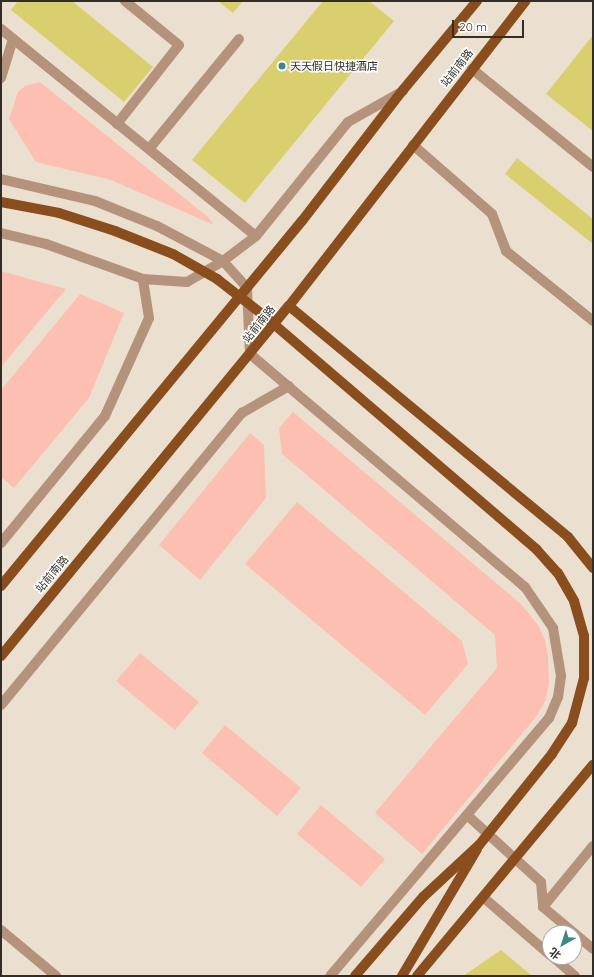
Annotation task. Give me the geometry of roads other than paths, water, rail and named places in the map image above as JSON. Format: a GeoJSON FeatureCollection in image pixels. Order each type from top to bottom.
{"type":"FeatureCollection","features":[{"type":"Feature","properties":{"kind":"main road"},"geometry":{"type":"LineString","coordinates":[[1,586],[247,288],[403,90],[477,1]]}},
{"type":"Feature","properties":{"kind":"main road","name":"站前南路"},"geometry":{"type":"LineString","coordinates":[[1,656],[289,306],[412,145],[526,1]]}},
{"type":"Feature","properties":{"kind":"main road"},"geometry":{"type":"LineString","coordinates":[[1,202],[59,213],[115,231],[173,254],[217,279],[262,314],[537,550],[558,573],[574,601],[584,636],[584,678],[572,723],[552,754],[479,845],[402,976]]}},
{"type":"Feature","properties":{"kind":"main road"},"geometry":{"type":"LineString","coordinates":[[289,306],[568,537],[593,568]]}},
{"type":"Feature","properties":{"kind":"main road"},"geometry":{"type":"LineString","coordinates":[[417,976],[593,765]]}},
{"type":"Feature","properties":{"kind":"main road"},"geometry":{"type":"LineString","coordinates":[[355,976],[422,897],[479,845]]}},
{"type":"Feature","properties":{"kind":"street"},"geometry":{"type":"LineString","coordinates":[[117,124],[179,45],[124,1]]}},
{"type":"Feature","properties":{"kind":"street"},"geometry":{"type":"LineString","coordinates":[[1,29],[256,236]]}},
{"type":"Feature","properties":{"kind":"street"},"geometry":{"type":"LineString","coordinates":[[1,78],[13,39]]}},
{"type":"Feature","properties":{"kind":"street"},"geometry":{"type":"LineString","coordinates":[[149,150],[239,39]]}},
{"type":"Feature","properties":{"kind":"street"},"geometry":{"type":"LineString","coordinates":[[472,69],[593,167]]}},
{"type":"Feature","properties":{"kind":"street"},"geometry":{"type":"LineString","coordinates":[[1,233],[46,244],[143,279],[187,282],[223,260],[256,236],[348,122],[403,90]]}},
{"type":"Feature","properties":{"kind":"street"},"geometry":{"type":"LineString","coordinates":[[412,145],[492,214],[506,251],[593,321]]}},
{"type":"Feature","properties":{"kind":"street"},"geometry":{"type":"LineString","coordinates":[[1,179],[95,201],[152,223],[223,260],[247,288],[250,354],[524,586],[553,628],[561,676],[558,697],[549,718],[330,976]]}},
{"type":"Feature","properties":{"kind":"street"},"geometry":{"type":"LineString","coordinates":[[1,543],[105,416],[148,318],[143,279]]}},
{"type":"Feature","properties":{"kind":"street"},"geometry":{"type":"LineString","coordinates":[[1,705],[242,413],[289,386]]}},
{"type":"Feature","properties":{"kind":"street"},"geometry":{"type":"LineString","coordinates":[[467,815],[541,882],[544,907],[593,949]]}},
{"type":"Feature","properties":{"kind":"street"},"geometry":{"type":"LineString","coordinates":[[544,907],[593,846]]}},
{"type":"Feature","properties":{"kind":"street"},"geometry":{"type":"LineString","coordinates":[[483,897],[542,948]]}},
{"type":"Feature","properties":{"kind":"street"},"geometry":{"type":"LineString","coordinates":[[1,930],[56,976]]}},
{"type":"Feature","properties":{"kind":"street"},"geometry":{"type":"LineString","coordinates":[[562,965],[575,976]]}},
{"type":"Feature","properties":{"kind":"place","name":"天天假日快捷酒店"},"geometry":{"type":"Point","coordinates":[282,66]}}]}
